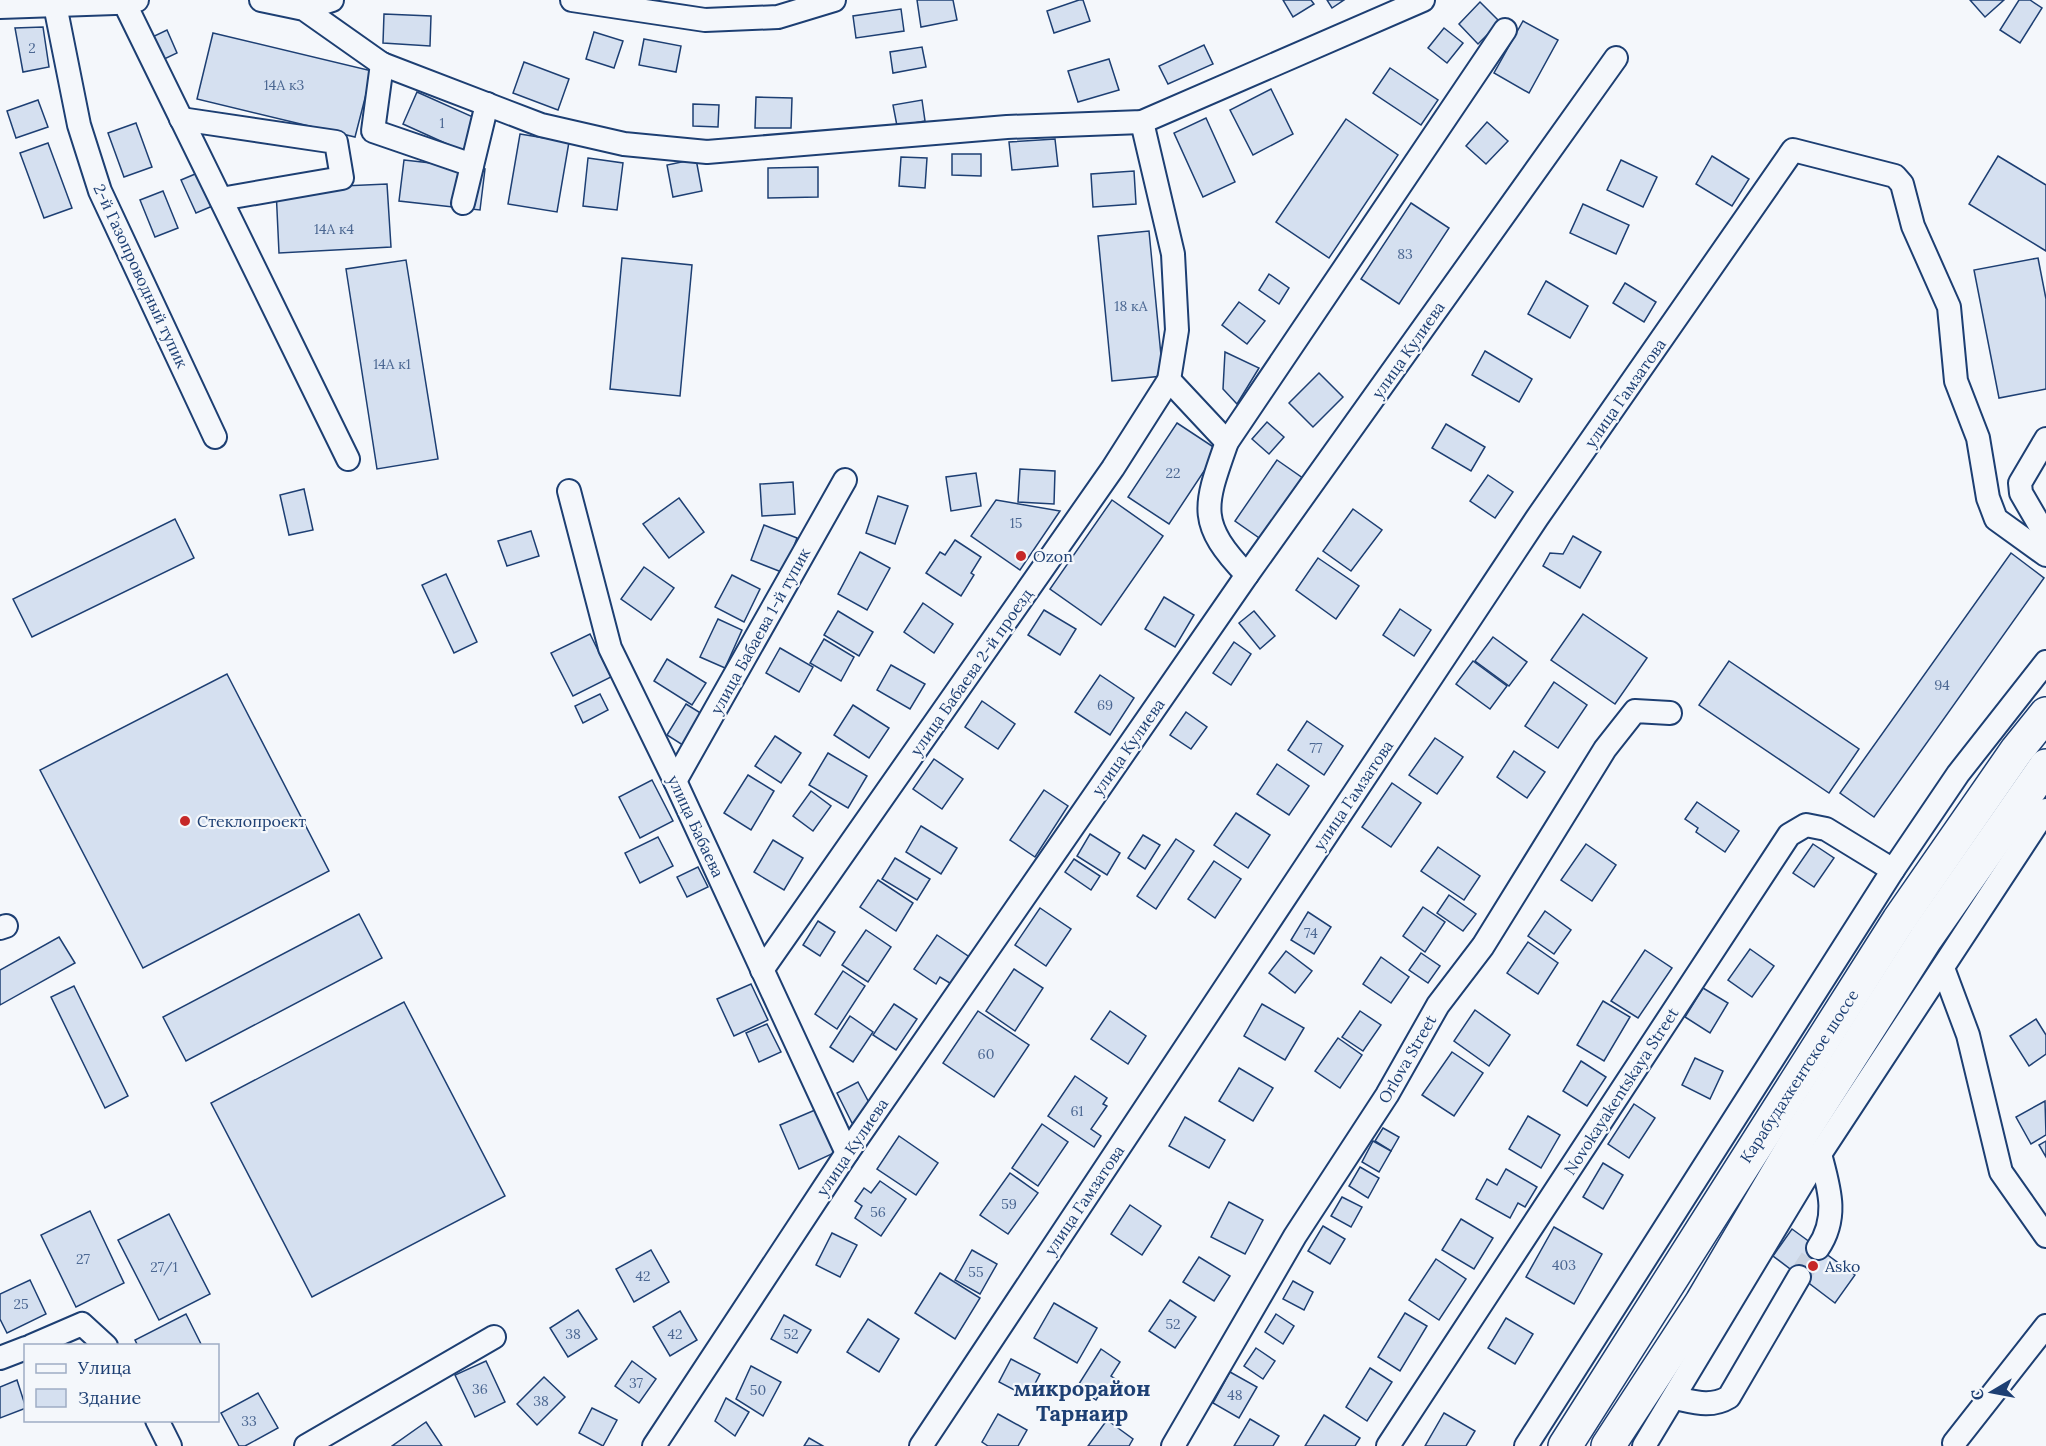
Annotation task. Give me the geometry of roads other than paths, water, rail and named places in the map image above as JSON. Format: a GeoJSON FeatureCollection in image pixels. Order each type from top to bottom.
{"type":"FeatureCollection","features":[{"type":"Feature","properties":{"kind":"highway","name":"Карабудахкентское шоссе"},"geometry":{"type":"LineString","coordinates":[[1565,1446],[1893,930],[2017,750],[2046,714]]}},
{"type":"Feature","properties":{"kind":"highway","name":"Карабудахкентское шоссе"},"geometry":{"type":"LineString","coordinates":[[1608,1446],[1702,1302],[1798,1139],[1926,938],[2046,766]]}},
{"type":"Feature","properties":{"kind":"street"},"geometry":{"type":"LineString","coordinates":[[261,0],[304,9],[382,64],[542,125],[624,144],[707,152],[1007,127],[1142,122],[1423,0]]}},
{"type":"Feature","properties":{"kind":"street"},"geometry":{"type":"LineString","coordinates":[[304,9],[332,0]]}},
{"type":"Feature","properties":{"kind":"street"},"geometry":{"type":"LineString","coordinates":[[572,0],[705,21],[778,17],[834,0]]}},
{"type":"Feature","properties":{"kind":"street"},"geometry":{"type":"LineString","coordinates":[[0,7],[130,1],[181,119],[348,459]]}},
{"type":"Feature","properties":{"kind":"street","name":"2-й Газопроводный тупик"},"geometry":{"type":"LineString","coordinates":[[55,5],[79,124],[100,191],[215,437]]}},
{"type":"Feature","properties":{"kind":"street"},"geometry":{"type":"LineString","coordinates":[[1247,575],[1223,549],[1209,521],[1211,489],[1227,442],[1505,30]]}},
{"type":"Feature","properties":{"kind":"street","name":"улица Кулиева"},"geometry":{"type":"LineString","coordinates":[[654,1446],[847,1153],[1247,575],[1616,58]]}},
{"type":"Feature","properties":{"kind":"street"},"geometry":{"type":"LineString","coordinates":[[382,64],[373,131],[472,165]]}},
{"type":"Feature","properties":{"kind":"street"},"geometry":{"type":"LineString","coordinates":[[463,203],[487,104]]}},
{"type":"Feature","properties":{"kind":"street"},"geometry":{"type":"LineString","coordinates":[[181,119],[336,142],[342,178],[220,199]]}},
{"type":"Feature","properties":{"kind":"street","name":"улица Бабаева 2-й проезд"},"geometry":{"type":"LineString","coordinates":[[762,970],[1113,468],[1169,381],[1177,330],[1173,254],[1142,122]]}},
{"type":"Feature","properties":{"kind":"street","name":"улица Гамзатова"},"geometry":{"type":"LineString","coordinates":[[921,1446],[1537,518],[1793,150],[1895,176],[1902,184],[1913,226],[1949,306],[1956,381],[1978,438],[1988,498],[1996,519],[2046,555]]}},
{"type":"Feature","properties":{"kind":"street"},"geometry":{"type":"LineString","coordinates":[[1169,381],[1227,442]]}},
{"type":"Feature","properties":{"kind":"street"},"geometry":{"type":"LineString","coordinates":[[2046,439],[2020,483],[2021,493],[2046,536]]}},
{"type":"Feature","properties":{"kind":"street","name":"улица Бабаева 1-й тупик"},"geometry":{"type":"LineString","coordinates":[[675,781],[845,480]]}},
{"type":"Feature","properties":{"kind":"street","name":"улица Бабаева"},"geometry":{"type":"LineString","coordinates":[[569,491],[610,648],[675,781],[847,1153]]}},
{"type":"Feature","properties":{"kind":"street"},"geometry":{"type":"LineString","coordinates":[[1526,1446],[1893,870],[1958,774],[2046,662]]}},
{"type":"Feature","properties":{"kind":"street","name":"Orlova Street"},"geometry":{"type":"LineString","coordinates":[[1173,1446],[1295,1236],[1387,1095],[1438,1005],[1484,946],[1605,748],[1635,711],[1670,713]]}},
{"type":"Feature","properties":{"kind":"street"},"geometry":{"type":"LineString","coordinates":[[1644,1446],[1820,1154],[2046,811]]}},
{"type":"Feature","properties":{"kind":"street","name":"Novokayakentskaya Street"},"geometry":{"type":"LineString","coordinates":[[1388,1446],[1790,835],[1806,825],[1826,829],[1893,870]]}},
{"type":"Feature","properties":{"kind":"street"},"geometry":{"type":"LineString","coordinates":[[1943,968],[1968,1035],[2001,1172],[2046,1236]]}},
{"type":"Feature","properties":{"kind":"street"},"geometry":{"type":"LineString","coordinates":[[1818,1248],[1828,1233],[1832,1203],[1820,1154]]}},
{"type":"Feature","properties":{"kind":"street"},"geometry":{"type":"LineString","coordinates":[[1675,1398],[1702,1404],[1719,1403],[1729,1397],[1799,1277]]}},
{"type":"Feature","properties":{"kind":"street"},"geometry":{"type":"LineString","coordinates":[[36,1344],[82,1324],[104,1344]]}},
{"type":"Feature","properties":{"kind":"street"},"geometry":{"type":"LineString","coordinates":[[1954,1443],[2046,1326]]}},
{"type":"Feature","properties":{"kind":"street"},"geometry":{"type":"LineString","coordinates":[[306,1446],[494,1337]]}},
{"type":"Feature","properties":{"kind":"street"},"geometry":{"type":"LineString","coordinates":[[0,1359],[24,1349]]}},
{"type":"Feature","properties":{"kind":"street"},"geometry":{"type":"LineString","coordinates":[[158,1422],[170,1446]]}},
{"type":"Feature","properties":{"kind":"tunnel"},"geometry":{"type":"LineString","coordinates":[[1799,1277],[1818,1248]]}},
{"type":"Feature","properties":{"kind":"place","name":"Ozon"},"geometry":{"type":"Point","coordinates":[1021,556]}},
{"type":"Feature","properties":{"kind":"place","name":"Стеклопроект"},"geometry":{"type":"Point","coordinates":[185,821]}},
{"type":"Feature","properties":{"kind":"place","name":"Asko"},"geometry":{"type":"Point","coordinates":[1813,1266]}},
{"type":"Feature","properties":{"kind":"district","name":"микрорайон Тарнаир"},"geometry":{"type":"Point","coordinates":[1082,1400]}}]}
